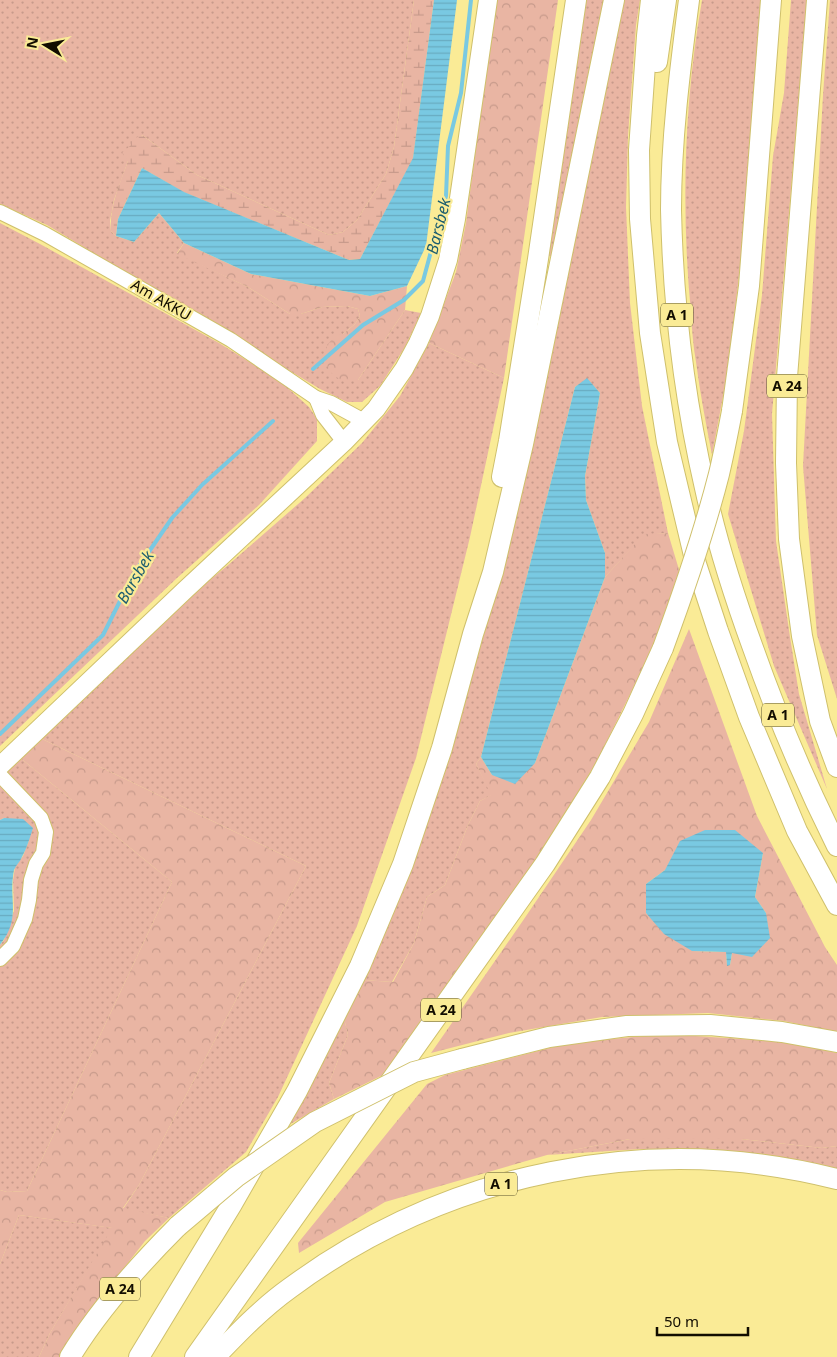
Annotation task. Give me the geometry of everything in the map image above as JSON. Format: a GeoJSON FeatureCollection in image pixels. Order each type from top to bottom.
{"type":"FeatureCollection","features":[{"type":"Feature","properties":{"kind":"highway"},"geometry":{"type":"LineString","coordinates":[[473,634],[483,570],[510,441],[576,0]]}},
{"type":"Feature","properties":{"kind":"highway"},"geometry":{"type":"LineString","coordinates":[[139,1357],[232,1204],[296,1091],[360,966],[403,864],[433,778],[473,634],[493,572],[523,444],[614,0]]}},
{"type":"Feature","properties":{"kind":"highway","name":"A 1"},"geometry":{"type":"LineString","coordinates":[[651,0],[639,150],[640,219],[650,333],[667,442],[696,564],[749,717],[798,831],[837,904]]}},
{"type":"Feature","properties":{"kind":"highway","name":"A 1"},"geometry":{"type":"LineString","coordinates":[[646,281],[649,159],[656,66],[666,0]]}},
{"type":"Feature","properties":{"kind":"highway","name":"A 1"},"geometry":{"type":"LineString","coordinates":[[689,0],[680,70],[671,208],[678,328],[694,437],[722,556],[744,623],[790,746],[837,846]]}},
{"type":"Feature","properties":{"kind":"highway","name":"A 24"},"geometry":{"type":"LineString","coordinates":[[194,1357],[545,864],[600,777],[633,714],[663,648],[703,533],[719,473],[732,411],[749,286],[771,0]]}},
{"type":"Feature","properties":{"kind":"highway","name":"A 24"},"geometry":{"type":"LineString","coordinates":[[817,0],[787,377],[786,463],[789,540],[802,636],[820,721],[837,767]]}},
{"type":"Feature","properties":{"kind":"highway","name":"A 24"},"geometry":{"type":"LineString","coordinates":[[70,1357],[81,1338],[146,1258],[178,1226],[236,1177],[315,1122],[414,1072],[549,1037],[627,1026],[710,1025],[782,1032],[837,1042]]}},
{"type":"Feature","properties":{"kind":"highway","name":"A 1"},"geometry":{"type":"LineString","coordinates":[[215,1357],[250,1321],[282,1294],[341,1254],[407,1219],[470,1193],[499,1184],[586,1166],[647,1160],[751,1163],[837,1179]]}},
{"type":"Feature","properties":{"kind":"main road"},"geometry":{"type":"LineString","coordinates":[[0,766],[344,442],[388,392],[404,369],[430,316],[448,260],[456,219],[488,0]]}},
{"type":"Feature","properties":{"kind":"street","name":"Am AKKU"},"geometry":{"type":"LineString","coordinates":[[0,212],[45,234],[231,340],[316,398],[331,403],[364,421]]}},
{"type":"Feature","properties":{"kind":"street","name":"Am AKKU"},"geometry":{"type":"LineString","coordinates":[[316,398],[323,415],[344,442]]}},
{"type":"Feature","properties":{"kind":"street"},"geometry":{"type":"LineString","coordinates":[[0,775],[41,818],[46,832],[43,853],[36,864],[30,880],[25,920],[13,946],[0,959]]}},
{"type":"Feature","properties":{"kind":"green space"},"geometry":{"type":"Polygon","coordinates":[[[0,0],[414,0],[394,147],[386,174],[357,220],[343,232],[329,235],[197,175],[142,135],[131,145],[128,161],[114,200],[110,221],[111,231],[116,236],[134,242],[159,213],[184,243],[177,253],[248,287],[290,314],[301,314],[322,307],[347,306],[358,309],[360,316],[355,324],[343,334],[358,380],[405,310],[421,313],[405,347],[380,386],[362,402],[347,402],[320,389],[47,225],[0,204],[0,0]]]}},
{"type":"Feature","properties":{"kind":"green space"},"geometry":{"type":"Polygon","coordinates":[[[414,0],[434,0],[413,159],[360,259],[349,260],[183,192],[142,168],[118,219],[116,236],[111,231],[113,204],[128,161],[122,153],[131,145],[129,141],[142,135],[197,175],[329,235],[343,232],[357,220],[386,174],[394,147],[414,0]]]}},
{"type":"Feature","properties":{"kind":"green space"},"geometry":{"type":"Polygon","coordinates":[[[495,0],[558,0],[504,378],[429,343],[456,272],[466,223],[495,0]]]}},
{"type":"Feature","properties":{"kind":"green space"},"geometry":{"type":"Polygon","coordinates":[[[585,0],[605,0],[551,256],[548,256],[585,0]]]}},
{"type":"Feature","properties":{"kind":"green space"},"geometry":{"type":"Polygon","coordinates":[[[619,0],[640,0],[636,25],[628,136],[626,207],[630,303],[642,406],[668,533],[644,535],[605,577],[605,553],[586,500],[585,476],[600,393],[587,379],[575,387],[481,757],[476,764],[492,795],[480,801],[468,825],[445,885],[427,897],[414,943],[392,982],[363,980],[395,905],[438,792],[490,608],[619,0]]]}},
{"type":"Feature","properties":{"kind":"green space"},"geometry":{"type":"Polygon","coordinates":[[[702,0],[761,0],[741,258],[728,370],[712,455],[693,344],[685,195],[691,78],[702,0]]]}},
{"type":"Feature","properties":{"kind":"green space"},"geometry":{"type":"Polygon","coordinates":[[[791,0],[807,0],[772,414],[776,541],[799,694],[827,789],[774,666],[728,514],[744,431],[762,295],[773,156],[784,93],[791,0]]]}},
{"type":"Feature","properties":{"kind":"green space"},"geometry":{"type":"Polygon","coordinates":[[[830,0],[837,0],[837,699],[817,635],[803,466],[830,0]]]}},
{"type":"Feature","properties":{"kind":"green space"},"geometry":{"type":"Polygon","coordinates":[[[0,223],[219,343],[280,381],[309,407],[317,419],[317,441],[259,505],[177,578],[0,746],[0,223]]]}},
{"type":"Feature","properties":{"kind":"green space"},"geometry":{"type":"Polygon","coordinates":[[[184,243],[251,274],[370,296],[407,286],[405,310],[358,380],[345,382],[333,375],[328,368],[327,345],[336,335],[343,334],[355,324],[360,316],[358,309],[347,306],[322,307],[301,314],[290,314],[248,287],[177,254],[184,243]]]}},
{"type":"Feature","properties":{"kind":"green space"},"geometry":{"type":"Polygon","coordinates":[[[429,343],[504,378],[470,537],[416,758],[357,926],[278,1097],[246,1152],[169,1218],[123,1209],[139,1185],[306,866],[38,737],[160,620],[227,566],[305,498],[362,443],[400,396],[429,343]]]}},
{"type":"Feature","properties":{"kind":"green space"},"geometry":{"type":"Polygon","coordinates":[[[668,533],[680,573],[651,652],[597,761],[537,860],[383,1075],[334,1099],[329,1083],[348,1035],[344,1018],[363,980],[393,982],[414,943],[427,897],[445,885],[468,825],[480,801],[491,795],[476,764],[481,757],[492,775],[535,763],[605,577],[644,534],[668,533]]]}},
{"type":"Feature","properties":{"kind":"green space"},"geometry":{"type":"Polygon","coordinates":[[[689,629],[757,816],[825,947],[837,965],[837,1032],[784,1021],[708,1013],[602,1017],[509,1033],[431,1053],[591,820],[649,722],[689,629]],[[763,853],[665,870],[646,884],[646,913],[693,951],[726,952],[727,965],[730,965],[732,953],[766,913],[755,897],[763,853]]]}},
{"type":"Feature","properties":{"kind":"green space"},"geometry":{"type":"Polygon","coordinates":[[[38,737],[306,866],[139,1185],[123,1208],[169,1218],[145,1241],[75,1331],[60,1357],[39,1357],[50,1333],[112,1228],[19,1215],[0,1264],[0,1190],[7,1192],[27,1191],[172,882],[18,756],[38,737]]]}},
{"type":"Feature","properties":{"kind":"green space"},"geometry":{"type":"Polygon","coordinates":[[[18,756],[172,882],[27,1191],[7,1192],[0,1190],[0,945],[4,940],[14,911],[13,880],[15,867],[23,856],[29,840],[4,818],[0,820],[0,774],[18,756]]]}},
{"type":"Feature","properties":{"kind":"green space"},"geometry":{"type":"Polygon","coordinates":[[[344,1018],[348,1035],[329,1083],[334,1099],[287,1126],[344,1018]]]}},
{"type":"Feature","properties":{"kind":"green space"},"geometry":{"type":"Polygon","coordinates":[[[665,1034],[787,1042],[837,1053],[837,1146],[822,1148],[741,1139],[630,1139],[547,1155],[385,1202],[299,1253],[298,1243],[427,1084],[445,1075],[569,1043],[665,1034]]]}},
{"type":"Feature","properties":{"kind":"green space"},"geometry":{"type":"Polygon","coordinates":[[[630,1139],[741,1139],[822,1148],[837,1146],[837,1171],[702,1151],[641,1149],[547,1155],[630,1139]]]}},
{"type":"Feature","properties":{"kind":"green space"},"geometry":{"type":"Polygon","coordinates":[[[19,1215],[113,1228],[50,1333],[39,1357],[0,1357],[0,1264],[19,1215]]]}},
{"type":"Feature","properties":{"kind":"water"},"geometry":{"type":"Polygon","coordinates":[[[434,0],[457,0],[426,246],[407,286],[370,296],[251,274],[184,243],[159,213],[134,242],[116,236],[118,219],[142,168],[184,192],[349,260],[360,259],[413,158],[434,0]]]}},
{"type":"Feature","properties":{"kind":"water"},"geometry":{"type":"Polygon","coordinates":[[[587,378],[600,393],[585,476],[586,500],[605,553],[605,577],[535,763],[515,784],[492,775],[481,757],[575,387],[587,378]]]}},
{"type":"Feature","properties":{"kind":"water"},"geometry":{"type":"Polygon","coordinates":[[[4,818],[23,819],[33,828],[24,854],[14,870],[13,917],[7,935],[0,945],[0,820],[4,818]]]}},
{"type":"Feature","properties":{"kind":"water"},"geometry":{"type":"Polygon","coordinates":[[[705,830],[735,830],[763,853],[755,897],[766,913],[770,938],[752,957],[732,953],[730,965],[727,966],[726,952],[692,951],[664,934],[646,913],[646,884],[665,870],[680,841],[705,830]]]}},
{"type":"Feature","properties":{"kind":"waterway","name":"Barsbek"},"geometry":{"type":"LineString","coordinates":[[313,369],[363,325],[404,300],[423,281],[446,196],[448,146],[461,93],[471,0]]}},
{"type":"Feature","properties":{"kind":"waterway","name":"Barsbek"},"geometry":{"type":"LineString","coordinates":[[0,734],[103,635],[133,575],[172,518],[202,485],[273,421]]}}]}
